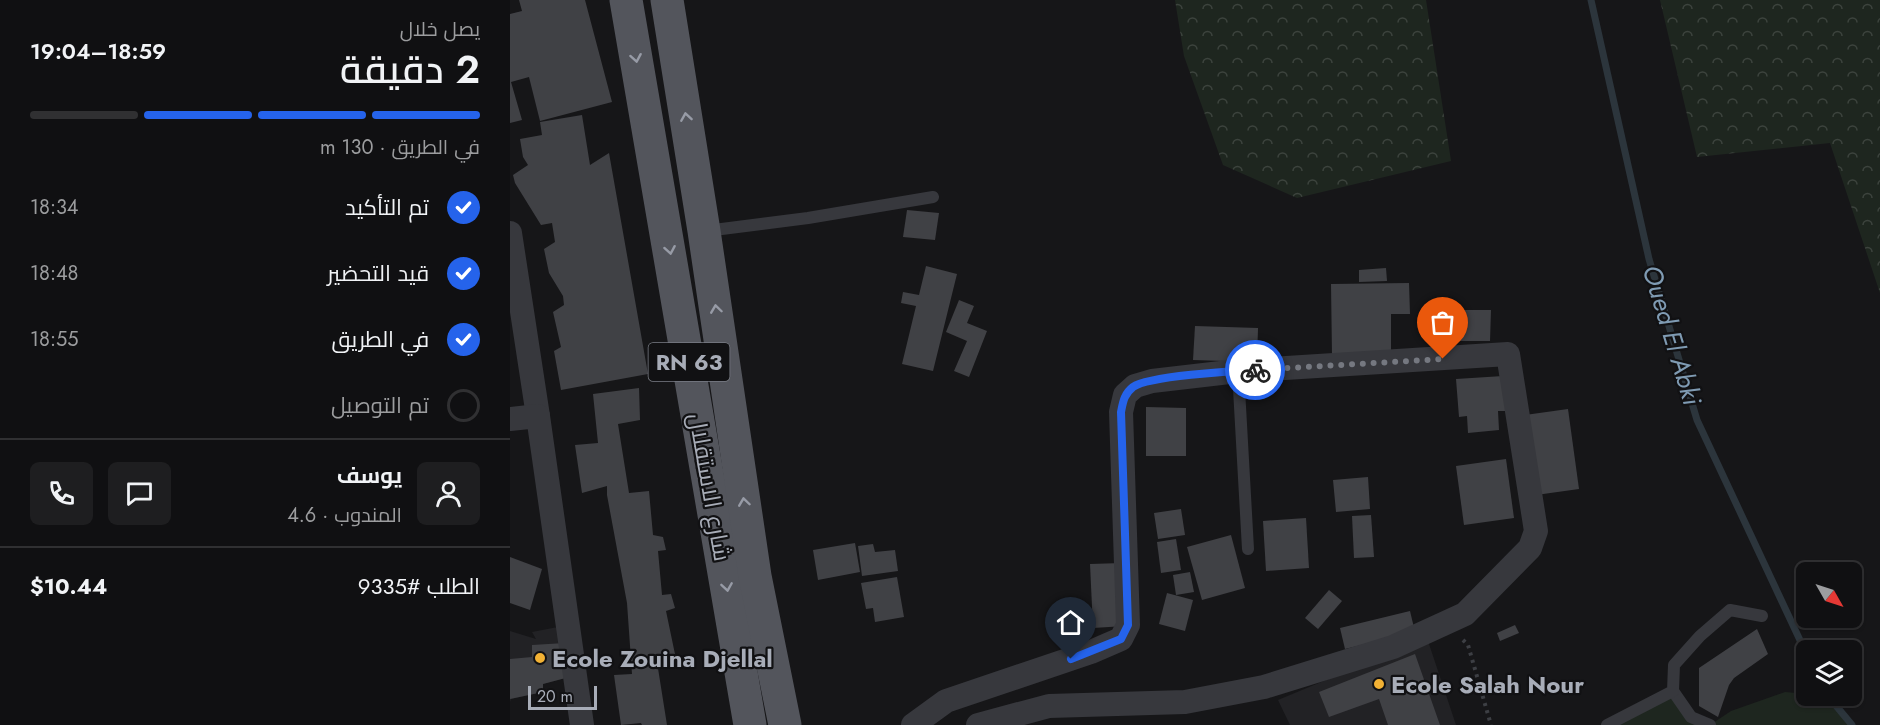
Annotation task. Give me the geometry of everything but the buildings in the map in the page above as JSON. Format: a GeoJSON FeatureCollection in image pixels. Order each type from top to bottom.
{"type":"FeatureCollection","features":[{"type":"Feature","properties":{"kind":"main road","name":"شارع الاستقلال"},"geometry":{"type":"LineString","coordinates":[[626,0],[750,725]]}},
{"type":"Feature","properties":{"kind":"main road","name":"RN 63"},"geometry":{"type":"LineString","coordinates":[[667,0],[755,576],[785,725]]}},
{"type":"Feature","properties":{"kind":"street"},"geometry":{"type":"LineString","coordinates":[[510,233],[514,281],[538,416],[582,725]]}},
{"type":"Feature","properties":{"kind":"street"},"geometry":{"type":"LineString","coordinates":[[913,725],[946,701],[1091,652],[1121,639],[1128,625],[1121,412],[1125,395],[1135,386],[1152,381],[1238,370],[1508,354],[1536,531],[1530,548],[1465,614],[1393,647],[1264,687],[1185,702],[1049,706],[978,725]]}},
{"type":"Feature","properties":{"kind":"street"},"geometry":{"type":"LineString","coordinates":[[510,419],[538,416]]}},
{"type":"Feature","properties":{"kind":"lane"},"geometry":{"type":"LineString","coordinates":[[704,231],[808,218],[933,198]]}},
{"type":"Feature","properties":{"kind":"lane"},"geometry":{"type":"LineString","coordinates":[[1238,370],[1248,549]]}},
{"type":"Feature","properties":{"kind":"lane"},"geometry":{"type":"LineString","coordinates":[[1710,725],[1691,717],[1673,691],[1674,665],[1700,636],[1730,610],[1762,616]]}},
{"type":"Feature","properties":{"kind":"lane"},"geometry":{"type":"LineString","coordinates":[[1607,725],[1673,691]]}},
{"type":"Feature","properties":{"kind":"path"},"geometry":{"type":"LineString","coordinates":[[1444,624],[1468,645],[1491,725]]}},
{"type":"Feature","properties":{"kind":"shaded area","name":"Ecole Zouina Djellal"},"geometry":{"type":"Polygon","coordinates":[[[563,626],[573,676],[543,684],[543,692],[511,699],[510,702],[510,631],[536,639],[532,632],[563,626]]]}},
{"type":"Feature","properties":{"kind":"shaded area","name":"Ecole Salah Nour"},"geometry":{"type":"Polygon","coordinates":[[[1427,638],[1456,725],[1290,725],[1278,700],[1427,638]]]}},
{"type":"Feature","properties":{"kind":"green space"},"geometry":{"type":"Polygon","coordinates":[[[1175,0],[1426,0],[1451,161],[1297,198],[1223,165],[1184,56],[1175,0]]]}},
{"type":"Feature","properties":{"kind":"green space"},"geometry":{"type":"Polygon","coordinates":[[[1660,0],[1880,0],[1880,293],[1830,143],[1697,157],[1660,0]]]}},
{"type":"Feature","properties":{"kind":"green space"},"geometry":{"type":"Polygon","coordinates":[[[1673,691],[1691,717],[1710,725],[1607,725],[1673,691]]]}},
{"type":"Feature","properties":{"kind":"green space"},"geometry":{"type":"Polygon","coordinates":[[[1785,692],[1796,693],[1796,706],[1836,706],[1852,725],[1710,725],[1731,711],[1785,692]]]}},
{"type":"Feature","properties":{"kind":"waterway","name":"Oued El Abki"},"geometry":{"type":"LineString","coordinates":[[1591,0],[1649,259],[1697,420],[1800,640]]}},
{"type":"Feature","properties":{"kind":"waterway","name":"Oued El Abki"},"geometry":{"type":"LineString","coordinates":[[1836,706],[1852,725]]}},
{"type":"Feature","properties":{"kind":"way so far"},"geometry":{"type":"LineString","coordinates":[[1255,370],[1443,359]]}},
{"type":"Feature","properties":{"kind":"place","name":"Ecole Zouina Djellal"},"geometry":{"type":"Point","coordinates":[540,658]}},
{"type":"Feature","properties":{"kind":"place","name":"Ecole Salah Nour"},"geometry":{"type":"Point","coordinates":[1379,684]}},
{"type":"Feature","properties":{"kind":"route"},"geometry":{"type":"LineString","coordinates":[[1071,659],[1121,639],[1128,625],[1121,412],[1125,395],[1135,386],[1152,381],[1238,370],[1255,370]]}}]}
